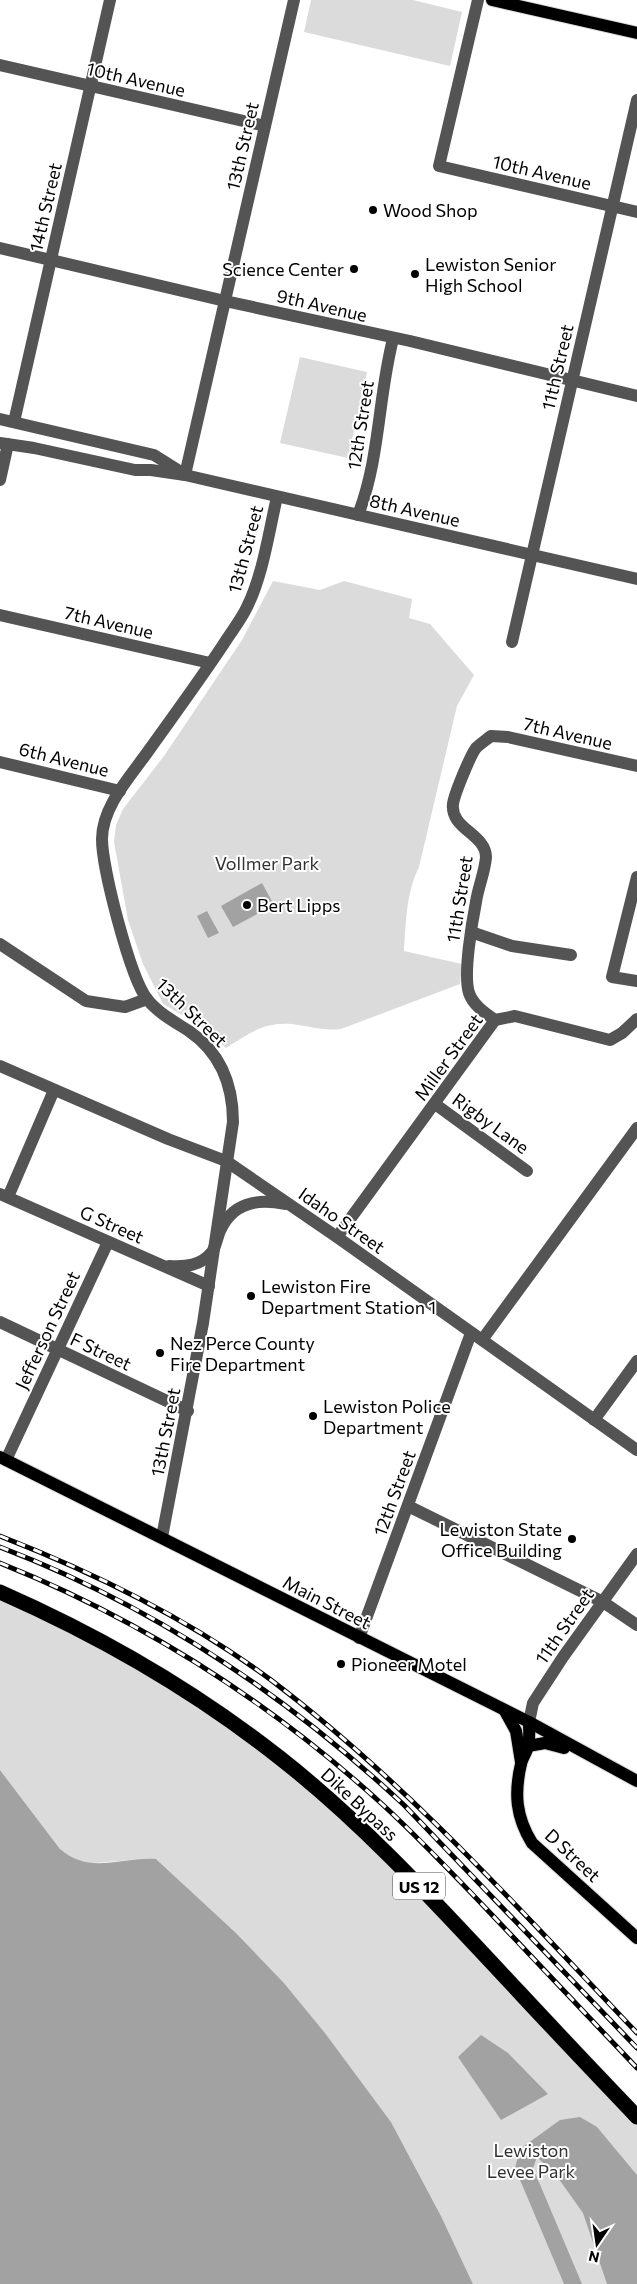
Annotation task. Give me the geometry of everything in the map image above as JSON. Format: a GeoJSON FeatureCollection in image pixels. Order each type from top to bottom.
{"type":"FeatureCollection","features":[{"type":"Feature","properties":{"kind":"highway","name":"Dike Bypass"},"geometry":{"type":"LineString","coordinates":[[0,1592],[66,1623],[175,1683],[250,1735],[287,1764],[334,1804],[408,1875],[637,2117]]}},
{"type":"Feature","properties":{"kind":"main road"},"geometry":{"type":"LineString","coordinates":[[492,0],[637,34]]}},
{"type":"Feature","properties":{"kind":"main road","name":"Main Street"},"geometry":{"type":"LineString","coordinates":[[3,1459],[529,1722],[637,1781]]}},
{"type":"Feature","properties":{"kind":"main road"},"geometry":{"type":"LineString","coordinates":[[505,1710],[516,1731],[521,1762]]}},
{"type":"Feature","properties":{"kind":"main road","name":"D Street"},"geometry":{"type":"LineString","coordinates":[[529,1722],[528,1746],[521,1762],[516,1806],[526,1834],[532,1843],[637,1938]]}},
{"type":"Feature","properties":{"kind":"main road"},"geometry":{"type":"LineString","coordinates":[[528,1746],[545,1743],[591,1756]]}},
{"type":"Feature","properties":{"kind":"street","name":"14th Street"},"geometry":{"type":"LineString","coordinates":[[14,422],[92,86],[110,0]]}},
{"type":"Feature","properties":{"kind":"street","name":"13th Street"},"geometry":{"type":"LineString","coordinates":[[185,475],[294,0]]}},
{"type":"Feature","properties":{"kind":"street","name":"10th Avenue"},"geometry":{"type":"LineString","coordinates":[[478,0],[439,166],[637,212]]}},
{"type":"Feature","properties":{"kind":"street","name":"10th Avenue"},"geometry":{"type":"LineString","coordinates":[[0,65],[265,126]]}},
{"type":"Feature","properties":{"kind":"street","name":"11th Street"},"geometry":{"type":"LineString","coordinates":[[512,642],[637,100]]}},
{"type":"Feature","properties":{"kind":"street","name":"9th Avenue"},"geometry":{"type":"LineString","coordinates":[[0,248],[637,396]]}},
{"type":"Feature","properties":{"kind":"street","name":"12th Street"},"geometry":{"type":"LineString","coordinates":[[358,515],[365,498],[376,445],[393,339]]}},
{"type":"Feature","properties":{"kind":"street","name":"8th Avenue"},"geometry":{"type":"LineString","coordinates":[[0,418],[154,455],[185,475]]}},
{"type":"Feature","properties":{"kind":"street","name":"8th Avenue"},"geometry":{"type":"LineString","coordinates":[[4,444],[34,448],[135,470],[151,470],[185,475],[637,579]]}},
{"type":"Feature","properties":{"kind":"street"},"geometry":{"type":"LineString","coordinates":[[0,480],[4,444]]}},
{"type":"Feature","properties":{"kind":"street","name":"13th Street"},"geometry":{"type":"LineString","coordinates":[[162,1537],[188,1411],[209,1286],[233,1122],[233,1105],[229,1084],[221,1066],[202,1042],[161,1012],[147,999],[132,968],[105,862],[102,841],[105,818],[120,792],[247,608],[253,594],[277,497]]}},
{"type":"Feature","properties":{"kind":"street","name":"7th Avenue"},"geometry":{"type":"LineString","coordinates":[[0,615],[210,664]]}},
{"type":"Feature","properties":{"kind":"street","name":"11th Street"},"geometry":{"type":"LineString","coordinates":[[491,736],[476,749],[454,795],[452,807],[460,824],[484,848],[486,857],[471,932],[468,976],[469,993],[482,1011],[495,1020]]}},
{"type":"Feature","properties":{"kind":"street","name":"7th Avenue"},"geometry":{"type":"LineString","coordinates":[[491,736],[508,737],[637,766]]}},
{"type":"Feature","properties":{"kind":"street","name":"6th Avenue"},"geometry":{"type":"LineString","coordinates":[[0,762],[120,792]]}},
{"type":"Feature","properties":{"kind":"street"},"geometry":{"type":"LineString","coordinates":[[637,876],[612,977],[637,981]]}},
{"type":"Feature","properties":{"kind":"street"},"geometry":{"type":"LineString","coordinates":[[471,932],[512,946],[571,955]]}},
{"type":"Feature","properties":{"kind":"street"},"geometry":{"type":"LineString","coordinates":[[0,944],[86,1001],[125,1006],[147,999]]}},
{"type":"Feature","properties":{"kind":"street","name":"Miller Street"},"geometry":{"type":"LineString","coordinates":[[338,1237],[495,1020],[515,1016],[610,1040],[622,1033],[637,1019]]}},
{"type":"Feature","properties":{"kind":"street","name":"Idaho Street"},"geometry":{"type":"LineString","coordinates":[[0,1066],[226,1161],[338,1237],[637,1450]]}},
{"type":"Feature","properties":{"kind":"street"},"geometry":{"type":"LineString","coordinates":[[2,1195],[54,1090]]}},
{"type":"Feature","properties":{"kind":"street","name":"Rigby Lane"},"geometry":{"type":"LineString","coordinates":[[435,1104],[527,1171]]}},
{"type":"Feature","properties":{"kind":"street","name":"12th Street"},"geometry":{"type":"LineString","coordinates":[[359,1638],[408,1506],[476,1336],[637,1128]]}},
{"type":"Feature","properties":{"kind":"street","name":"G Street"},"geometry":{"type":"LineString","coordinates":[[2,1195],[209,1286]]}},
{"type":"Feature","properties":{"kind":"street"},"geometry":{"type":"LineString","coordinates":[[161,1265],[182,1267],[194,1265],[207,1257],[214,1248],[225,1222],[231,1214],[245,1204],[260,1201],[290,1205]]}},
{"type":"Feature","properties":{"kind":"street","name":"Jefferson Street"},"geometry":{"type":"LineString","coordinates":[[3,1459],[108,1242]]}},
{"type":"Feature","properties":{"kind":"street","name":"F Street"},"geometry":{"type":"LineString","coordinates":[[0,1322],[188,1411]]}},
{"type":"Feature","properties":{"kind":"street"},"geometry":{"type":"LineString","coordinates":[[594,1420],[637,1361]]}},
{"type":"Feature","properties":{"kind":"street"},"geometry":{"type":"LineString","coordinates":[[408,1506],[603,1602],[637,1625]]}},
{"type":"Feature","properties":{"kind":"street","name":"11th Street"},"geometry":{"type":"LineString","coordinates":[[529,1722],[533,1703],[563,1657],[637,1554]]}},
{"type":"Feature","properties":{"kind":"green space"},"geometry":{"type":"Polygon","coordinates":[[[311,0],[413,0],[462,12],[450,66],[304,32],[311,0]]]}},
{"type":"Feature","properties":{"kind":"green space"},"geometry":{"type":"Polygon","coordinates":[[[300,357],[367,372],[348,458],[280,443],[300,357]]]}},
{"type":"Feature","properties":{"kind":"green space","name":"Vollmer Park"},"geometry":{"type":"Polygon","coordinates":[[[273,581],[320,590],[344,581],[412,599],[409,618],[430,624],[474,675],[457,706],[419,867],[411,887],[404,951],[462,964],[460,984],[341,1029],[277,1024],[260,1029],[226,1048],[200,1025],[163,1004],[143,964],[128,920],[114,842],[116,825],[123,809],[164,756],[242,640],[273,581]]]}},
{"type":"Feature","properties":{"kind":"green space","name":"Lewiston Levee Park"},"geometry":{"type":"Polygon","coordinates":[[[0,1592],[132,1659],[306,1780],[637,2117],[637,2284],[473,2284],[441,2216],[391,2122],[325,2033],[284,1983],[236,1933],[156,1859],[88,1862],[75,1859],[60,1849],[0,1770],[0,1592]]]}},
{"type":"Feature","properties":{"kind":"shaded area","name":"Bert Lipps"},"geometry":{"type":"Polygon","coordinates":[[[262,883],[274,905],[233,927],[221,906],[262,883]]]}},
{"type":"Feature","properties":{"kind":"shaded area"},"geometry":{"type":"Polygon","coordinates":[[[207,911],[219,933],[208,938],[197,916],[207,911]]]}},
{"type":"Feature","properties":{"kind":"shaded area"},"geometry":{"type":"Polygon","coordinates":[[[0,1770],[60,1849],[71,1857],[94,1863],[156,1859],[236,1933],[284,1983],[325,2033],[391,2122],[441,2216],[473,2284],[0,2284],[0,1770]]]}},
{"type":"Feature","properties":{"kind":"shaded area"},"geometry":{"type":"Polygon","coordinates":[[[481,2035],[508,2053],[548,2094],[501,2120],[458,2057],[481,2035]]]}},
{"type":"Feature","properties":{"kind":"shaded area"},"geometry":{"type":"Polygon","coordinates":[[[580,2117],[597,2127],[637,2175],[637,2284],[607,2284],[583,2213],[556,2175],[537,2157],[533,2168],[582,2284],[564,2284],[515,2168],[520,2149],[560,2120],[580,2117]]]}},
{"type":"Feature","properties":{"kind":"railway"},"geometry":{"type":"LineString","coordinates":[[0,1536],[106,1582],[174,1617],[240,1658],[271,1680],[369,1761],[416,1805],[506,1894],[637,2033]]}},
{"type":"Feature","properties":{"kind":"railway"},"geometry":{"type":"LineString","coordinates":[[0,1547],[56,1570],[111,1596],[163,1625],[214,1656],[312,1726],[359,1764],[404,1805],[637,2048]]}},
{"type":"Feature","properties":{"kind":"railway"},"geometry":{"type":"LineString","coordinates":[[0,1563],[52,1585],[153,1637],[202,1666],[295,1731],[382,1804],[411,1832],[637,2068]]}},
{"type":"Feature","properties":{"kind":"place","name":"Wood Shop"},"geometry":{"type":"Point","coordinates":[373,210]}},
{"type":"Feature","properties":{"kind":"place","name":"Science Center"},"geometry":{"type":"Point","coordinates":[354,269]}},
{"type":"Feature","properties":{"kind":"place","name":"Lewiston Senior High School"},"geometry":{"type":"Point","coordinates":[415,274]}},
{"type":"Feature","properties":{"kind":"place","name":"Bert Lipps"},"geometry":{"type":"Point","coordinates":[247,905]}},
{"type":"Feature","properties":{"kind":"place","name":"Lewiston Fire Department Station 1"},"geometry":{"type":"Point","coordinates":[251,1296]}},
{"type":"Feature","properties":{"kind":"place","name":"Nez Perce County Fire Department"},"geometry":{"type":"Point","coordinates":[160,1353]}},
{"type":"Feature","properties":{"kind":"place","name":"Lewiston Police Department"},"geometry":{"type":"Point","coordinates":[313,1416]}},
{"type":"Feature","properties":{"kind":"place","name":"Lewiston State Office Building"},"geometry":{"type":"Point","coordinates":[572,1539]}},
{"type":"Feature","properties":{"kind":"place","name":"Pioneer Motel"},"geometry":{"type":"Point","coordinates":[341,1664]}}]}
